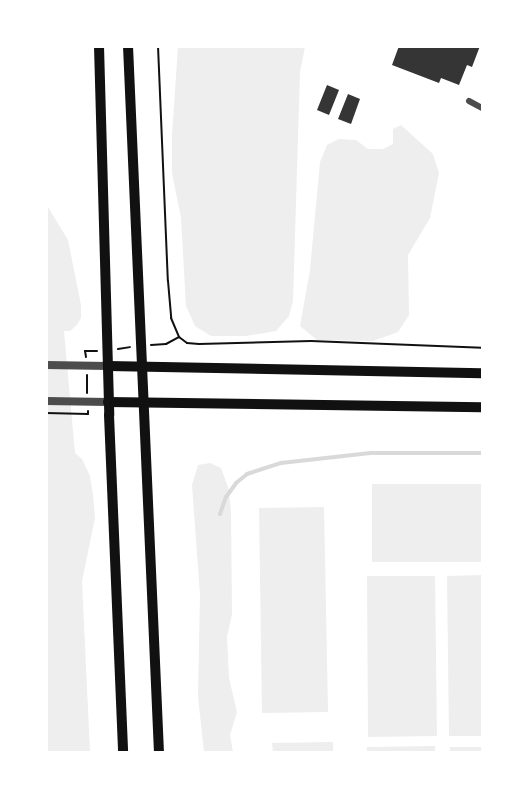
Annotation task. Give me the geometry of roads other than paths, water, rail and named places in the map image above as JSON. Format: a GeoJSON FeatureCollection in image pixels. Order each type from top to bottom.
{"type":"FeatureCollection","features":[{"type":"Feature","properties":{"kind":"main road"},"geometry":{"type":"LineString","coordinates":[[99,46],[108,402],[123,753]]}},
{"type":"Feature","properties":{"kind":"main road"},"geometry":{"type":"LineString","coordinates":[[128,46],[143,346],[159,753]]}},
{"type":"Feature","properties":{"kind":"main road"},"geometry":{"type":"LineString","coordinates":[[108,366],[483,373]]}},
{"type":"Feature","properties":{"kind":"main road"},"geometry":{"type":"LineString","coordinates":[[108,402],[483,407]]}},
{"type":"Feature","properties":{"kind":"street"},"geometry":{"type":"LineString","coordinates":[[469,101],[483,108]]}},
{"type":"Feature","properties":{"kind":"street"},"geometry":{"type":"LineString","coordinates":[[46,365],[108,366]]}},
{"type":"Feature","properties":{"kind":"street"},"geometry":{"type":"LineString","coordinates":[[46,401],[108,402]]}},
{"type":"Feature","properties":{"kind":"waterway"},"geometry":{"type":"LineString","coordinates":[[220,514],[226,497],[236,483],[247,474],[281,463],[370,453],[482,453]]}}]}
